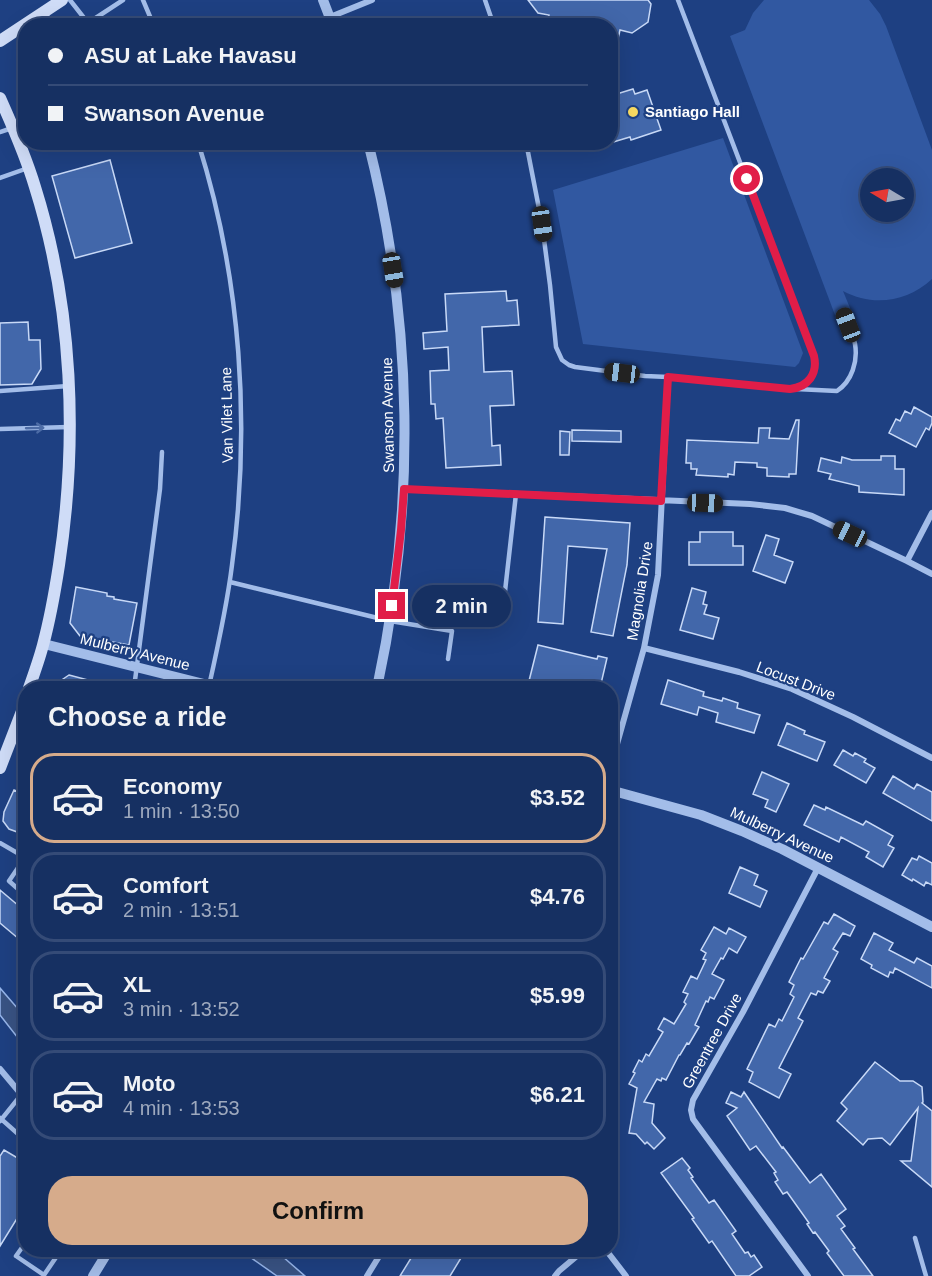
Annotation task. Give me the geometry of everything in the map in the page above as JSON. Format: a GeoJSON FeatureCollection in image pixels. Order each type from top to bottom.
{"type":"FeatureCollection","features":[{"type":"Feature","properties":{"kind":"main road"},"geometry":{"type":"LineString","coordinates":[[36,18],[62,0]]}},
{"type":"Feature","properties":{"kind":"main road"},"geometry":{"type":"LineString","coordinates":[[0,41],[18,29]]}},
{"type":"Feature","properties":{"kind":"main road"},"geometry":{"type":"LineString","coordinates":[[0,98],[18,141]]}},
{"type":"Feature","properties":{"kind":"main road"},"geometry":{"type":"LineString","coordinates":[[21,150],[35,188],[58,282],[70,428],[65,525],[56,585],[44,644],[31,681]]}},
{"type":"Feature","properties":{"kind":"main road"},"geometry":{"type":"LineString","coordinates":[[0,768],[18,722]]}},
{"type":"Feature","properties":{"kind":"street"},"geometry":{"type":"LineString","coordinates":[[323,0],[329,18]]}},
{"type":"Feature","properties":{"kind":"street"},"geometry":{"type":"LineString","coordinates":[[340,18],[372,0]]}},
{"type":"Feature","properties":{"kind":"street","name":"Swanson Avenue"},"geometry":{"type":"LineString","coordinates":[[370,150],[388,231],[396,290],[405,410],[401,530],[395,590],[378,681]]}},
{"type":"Feature","properties":{"kind":"street","name":"Magnolia Drive"},"geometry":{"type":"LineString","coordinates":[[618,741],[644,648],[658,575],[668,377]]}},
{"type":"Feature","properties":{"kind":"street"},"geometry":{"type":"LineString","coordinates":[[404,489],[750,504],[785,508],[812,516],[932,574]]}},
{"type":"Feature","properties":{"kind":"street"},"geometry":{"type":"LineString","coordinates":[[908,561],[932,513]]}},
{"type":"Feature","properties":{"kind":"street","name":"Mulberry Avenue"},"geometry":{"type":"LineString","coordinates":[[44,644],[185,681]]}},
{"type":"Feature","properties":{"kind":"street","name":"Locust Drive"},"geometry":{"type":"LineString","coordinates":[[644,648],[739,672],[792,689],[853,717],[932,758]]}},
{"type":"Feature","properties":{"kind":"street","name":"Mulberry Avenue"},"geometry":{"type":"LineString","coordinates":[[618,792],[701,815],[752,835],[932,927]]}},
{"type":"Feature","properties":{"kind":"street","name":"Greentree Drive"},"geometry":{"type":"LineString","coordinates":[[808,1276],[693,1119],[691,1110],[693,1100],[743,1012],[818,868]]}},
{"type":"Feature","properties":{"kind":"street"},"geometry":{"type":"LineString","coordinates":[[0,1069],[18,1092]]}},
{"type":"Feature","properties":{"kind":"street"},"geometry":{"type":"LineString","coordinates":[[93,1276],[105,1257]]}},
{"type":"Feature","properties":{"kind":"street"},"geometry":{"type":"LineString","coordinates":[[367,1276],[379,1257]]}},
{"type":"Feature","properties":{"kind":"street"},"geometry":{"type":"LineString","coordinates":[[555,1276],[576,1257]]}},
{"type":"Feature","properties":{"kind":"street"},"geometry":{"type":"LineString","coordinates":[[611,1257],[626,1276]]}},
{"type":"Feature","properties":{"kind":"lane"},"geometry":{"type":"LineString","coordinates":[[70,0],[84,18]]}},
{"type":"Feature","properties":{"kind":"lane"},"geometry":{"type":"LineString","coordinates":[[97,18],[123,0]]}},
{"type":"Feature","properties":{"kind":"lane"},"geometry":{"type":"LineString","coordinates":[[143,0],[151,18]]}},
{"type":"Feature","properties":{"kind":"lane"},"geometry":{"type":"LineString","coordinates":[[485,0],[491,18]]}},
{"type":"Feature","properties":{"kind":"lane"},"geometry":{"type":"LineString","coordinates":[[678,0],[814,356],[815,370],[810,380],[800,387],[790,389]]}},
{"type":"Feature","properties":{"kind":"lane"},"geometry":{"type":"LineString","coordinates":[[45,12],[48,18]]}},
{"type":"Feature","properties":{"kind":"lane"},"geometry":{"type":"LineString","coordinates":[[0,132],[13,127]]}},
{"type":"Feature","properties":{"kind":"lane","name":"Van Vilet Lane"},"geometry":{"type":"LineString","coordinates":[[200,150],[216,209],[226,260],[239,362],[241,465],[236,531],[213,681]]}},
{"type":"Feature","properties":{"kind":"lane"},"geometry":{"type":"LineString","coordinates":[[528,150],[542,224],[556,347],[560,358],[569,365],[575,368],[645,376],[835,392],[847,382],[856,352],[843,311]]}},
{"type":"Feature","properties":{"kind":"lane"},"geometry":{"type":"LineString","coordinates":[[0,178],[28,168]]}},
{"type":"Feature","properties":{"kind":"lane"},"geometry":{"type":"LineString","coordinates":[[0,391],[68,386]]}},
{"type":"Feature","properties":{"kind":"lane"},"geometry":{"type":"LineString","coordinates":[[0,429],[70,428]]}},
{"type":"Feature","properties":{"kind":"lane"},"geometry":{"type":"LineString","coordinates":[[135,681],[160,489],[162,452]]}},
{"type":"Feature","properties":{"kind":"lane"},"geometry":{"type":"LineString","coordinates":[[424,598],[503,609],[516,494]]}},
{"type":"Feature","properties":{"kind":"lane"},"geometry":{"type":"LineString","coordinates":[[230,582],[390,621],[452,631],[448,659]]}},
{"type":"Feature","properties":{"kind":"lane"},"geometry":{"type":"LineString","coordinates":[[0,843],[18,853]]}},
{"type":"Feature","properties":{"kind":"lane"},"geometry":{"type":"LineString","coordinates":[[18,868],[9,881],[18,889]]}},
{"type":"Feature","properties":{"kind":"lane"},"geometry":{"type":"LineString","coordinates":[[18,1103],[0,1119],[18,1135]]}},
{"type":"Feature","properties":{"kind":"lane"},"geometry":{"type":"LineString","coordinates":[[915,1238],[927,1276]]}},
{"type":"Feature","properties":{"kind":"lane"},"geometry":{"type":"LineString","coordinates":[[18,1253],[16,1256],[44,1275],[56,1257]]}},
{"type":"Feature","properties":{"kind":"shaded area"},"geometry":{"type":"Polygon","coordinates":[[[764,0],[869,0],[880,14],[932,150],[932,279],[922,287],[912,293],[889,300],[866,299],[843,291],[850,308],[835,315],[730,36],[745,30],[753,13],[764,0]]]}},
{"type":"Feature","properties":{"kind":"shaded area"},"geometry":{"type":"Polygon","coordinates":[[[723,138],[803,353],[799,363],[795,367],[583,344],[553,190],[723,138]]]}},
{"type":"Feature","properties":{"kind":"shaded area"},"geometry":{"type":"Polygon","coordinates":[[[0,988],[18,1009],[18,1038],[0,1015],[0,988]]]}},
{"type":"Feature","properties":{"kind":"shaded area"},"geometry":{"type":"Polygon","coordinates":[[[250,1257],[283,1257],[305,1276],[277,1276],[250,1257]]]}},
{"type":"Feature","properties":{"kind":"building"},"geometry":{"type":"Polygon","coordinates":[[[528,0],[648,0],[651,4],[648,22],[632,33],[620,30],[618,39],[618,18],[548,18],[549,15],[538,13],[528,0]]]}},
{"type":"Feature","properties":{"kind":"building","name":"Santiago Hall"},"geometry":{"type":"Polygon","coordinates":[[[633,89],[635,94],[647,90],[661,130],[631,140],[630,137],[618,141],[618,94],[633,89]]]}},
{"type":"Feature","properties":{"kind":"building"},"geometry":{"type":"Polygon","coordinates":[[[110,160],[132,243],[75,258],[52,176],[110,160]]]}},
{"type":"Feature","properties":{"kind":"building"},"geometry":{"type":"Polygon","coordinates":[[[506,291],[507,301],[517,300],[519,325],[482,327],[484,372],[512,371],[514,405],[490,406],[492,446],[500,445],[501,465],[446,468],[443,418],[436,419],[435,404],[431,404],[430,371],[449,370],[448,347],[424,349],[423,333],[447,331],[445,294],[506,291]]]}},
{"type":"Feature","properties":{"kind":"building"},"geometry":{"type":"Polygon","coordinates":[[[28,322],[29,340],[40,340],[41,369],[32,384],[0,385],[0,323],[28,322]]]}},
{"type":"Feature","properties":{"kind":"building"},"geometry":{"type":"Polygon","coordinates":[[[914,407],[932,417],[929,430],[926,428],[916,447],[889,433],[896,419],[900,421],[905,411],[911,414],[914,407]]]}},
{"type":"Feature","properties":{"kind":"building"},"geometry":{"type":"Polygon","coordinates":[[[796,420],[799,420],[796,474],[789,474],[789,477],[767,476],[767,468],[757,467],[757,463],[735,462],[734,475],[728,474],[728,477],[696,475],[697,469],[691,469],[691,463],[686,463],[687,440],[758,443],[759,428],[770,428],[769,438],[789,439],[796,420]]]}},
{"type":"Feature","properties":{"kind":"building"},"geometry":{"type":"Polygon","coordinates":[[[572,430],[621,431],[621,442],[572,441],[572,430]]]}},
{"type":"Feature","properties":{"kind":"building"},"geometry":{"type":"Polygon","coordinates":[[[560,431],[570,432],[569,455],[560,455],[560,431]]]}},
{"type":"Feature","properties":{"kind":"building"},"geometry":{"type":"Polygon","coordinates":[[[881,456],[895,456],[895,469],[904,469],[904,495],[859,492],[859,486],[829,479],[831,474],[818,471],[821,458],[841,463],[842,457],[852,460],[881,460],[881,456]]]}},
{"type":"Feature","properties":{"kind":"building"},"geometry":{"type":"Polygon","coordinates":[[[545,517],[630,523],[627,565],[613,636],[591,632],[607,549],[568,546],[563,624],[538,622],[545,517]]]}},
{"type":"Feature","properties":{"kind":"building"},"geometry":{"type":"Polygon","coordinates":[[[700,532],[733,532],[733,546],[743,546],[743,565],[689,565],[689,542],[700,542],[700,532]]]}},
{"type":"Feature","properties":{"kind":"building"},"geometry":{"type":"Polygon","coordinates":[[[766,535],[779,539],[774,555],[793,562],[785,583],[753,571],[766,535]]]}},
{"type":"Feature","properties":{"kind":"building"},"geometry":{"type":"Polygon","coordinates":[[[76,587],[107,593],[107,596],[114,597],[114,599],[137,603],[129,645],[80,636],[70,623],[76,587]]]}},
{"type":"Feature","properties":{"kind":"building"},"geometry":{"type":"Polygon","coordinates":[[[692,588],[706,592],[703,604],[707,605],[704,614],[719,618],[713,639],[680,630],[692,588]]]}},
{"type":"Feature","properties":{"kind":"building"},"geometry":{"type":"Polygon","coordinates":[[[538,645],[597,659],[598,656],[607,658],[602,681],[529,681],[538,645]]]}},
{"type":"Feature","properties":{"kind":"building"},"geometry":{"type":"Polygon","coordinates":[[[69,675],[92,681],[60,681],[69,675]]]}},
{"type":"Feature","properties":{"kind":"building"},"geometry":{"type":"Polygon","coordinates":[[[668,680],[704,692],[703,696],[722,701],[723,698],[738,703],[737,708],[760,715],[754,733],[716,722],[718,713],[699,707],[697,715],[661,704],[668,680]]]}},
{"type":"Feature","properties":{"kind":"building"},"geometry":{"type":"Polygon","coordinates":[[[787,723],[805,731],[804,734],[825,742],[817,761],[778,745],[787,723]]]}},
{"type":"Feature","properties":{"kind":"building"},"geometry":{"type":"Polygon","coordinates":[[[843,750],[853,756],[855,753],[866,759],[864,762],[875,768],[866,783],[834,765],[843,750]]]}},
{"type":"Feature","properties":{"kind":"building"},"geometry":{"type":"Polygon","coordinates":[[[762,772],[789,784],[776,812],[765,807],[768,800],[753,794],[762,772]]]}},
{"type":"Feature","properties":{"kind":"building"},"geometry":{"type":"Polygon","coordinates":[[[893,776],[914,789],[917,784],[932,792],[932,821],[883,793],[893,776]]]}},
{"type":"Feature","properties":{"kind":"building"},"geometry":{"type":"Polygon","coordinates":[[[14,790],[18,792],[18,832],[9,829],[3,821],[4,812],[14,790]]]}},
{"type":"Feature","properties":{"kind":"building"},"geometry":{"type":"Polygon","coordinates":[[[814,805],[825,810],[826,807],[863,825],[866,821],[893,836],[888,845],[894,848],[883,867],[866,857],[869,852],[841,837],[839,842],[804,825],[814,805]]]}},
{"type":"Feature","properties":{"kind":"building"},"geometry":{"type":"Polygon","coordinates":[[[919,856],[932,863],[932,885],[926,882],[924,886],[902,875],[912,858],[917,860],[919,856]]]}},
{"type":"Feature","properties":{"kind":"building"},"geometry":{"type":"Polygon","coordinates":[[[740,867],[758,875],[754,885],[767,891],[760,907],[729,893],[740,867]]]}},
{"type":"Feature","properties":{"kind":"building"},"geometry":{"type":"Polygon","coordinates":[[[0,890],[18,905],[18,938],[0,923],[0,890]]]}},
{"type":"Feature","properties":{"kind":"building"},"geometry":{"type":"Polygon","coordinates":[[[834,914],[855,926],[850,936],[843,933],[833,949],[838,952],[824,978],[830,981],[823,993],[818,991],[816,995],[811,993],[798,1018],[803,1021],[779,1068],[791,1074],[779,1098],[749,1082],[753,1072],[747,1069],[769,1024],[775,1027],[779,1019],[782,1021],[794,997],[790,994],[794,985],[789,982],[801,958],[803,959],[824,922],[828,924],[834,914]]]}},
{"type":"Feature","properties":{"kind":"building"},"geometry":{"type":"Polygon","coordinates":[[[714,927],[726,934],[729,928],[746,937],[737,953],[729,948],[723,959],[721,958],[712,974],[724,980],[714,999],[710,997],[708,1002],[706,1001],[695,1025],[699,1027],[679,1055],[666,1080],[657,1079],[644,1102],[654,1104],[652,1123],[665,1138],[654,1149],[647,1142],[645,1144],[636,1134],[629,1133],[637,1088],[629,1084],[639,1060],[642,1062],[646,1054],[649,1056],[663,1032],[658,1029],[664,1018],[674,1024],[686,1004],[684,1002],[688,994],[683,992],[691,976],[697,979],[706,960],[703,959],[706,953],[701,950],[714,927]]]}},
{"type":"Feature","properties":{"kind":"building"},"geometry":{"type":"Polygon","coordinates":[[[874,933],[893,943],[889,950],[914,963],[917,958],[932,966],[932,988],[895,968],[888,977],[871,968],[872,965],[861,959],[874,933]]]}},
{"type":"Feature","properties":{"kind":"building"},"geometry":{"type":"Polygon","coordinates":[[[875,1062],[900,1081],[913,1081],[922,1087],[922,1103],[932,1111],[932,1187],[901,1161],[911,1161],[918,1108],[890,1145],[882,1138],[868,1139],[863,1145],[837,1121],[847,1109],[841,1103],[875,1062]]]}},
{"type":"Feature","properties":{"kind":"building"},"geometry":{"type":"Polygon","coordinates":[[[731,1092],[741,1097],[744,1092],[782,1148],[810,1183],[821,1174],[846,1209],[837,1216],[845,1226],[841,1229],[873,1276],[844,1276],[787,1192],[783,1194],[775,1182],[778,1180],[774,1173],[776,1172],[756,1146],[750,1150],[727,1116],[737,1108],[726,1103],[731,1092]]]}},
{"type":"Feature","properties":{"kind":"building"},"geometry":{"type":"Polygon","coordinates":[[[4,1150],[18,1158],[18,1217],[0,1246],[0,1156],[4,1150]]]}},
{"type":"Feature","properties":{"kind":"building"},"geometry":{"type":"Polygon","coordinates":[[[682,1158],[690,1168],[688,1170],[693,1177],[691,1178],[709,1203],[714,1200],[736,1231],[732,1234],[745,1253],[748,1252],[751,1257],[754,1255],[762,1267],[749,1276],[736,1276],[712,1241],[709,1243],[661,1173],[682,1158]]]}},
{"type":"Feature","properties":{"kind":"building"},"geometry":{"type":"Polygon","coordinates":[[[412,1257],[461,1258],[450,1276],[400,1276],[412,1257]]]}},
{"type":"Feature","properties":{"kind":"place","name":"Santiago Hall"},"geometry":{"type":"Point","coordinates":[633,112]}},
{"type":"Feature","properties":{"kind":"route"},"geometry":{"type":"LineString","coordinates":[[392,606],[404,489],[661,501],[668,377],[790,389],[800,387],[810,380],[815,370],[814,356],[747,179]]}}]}
